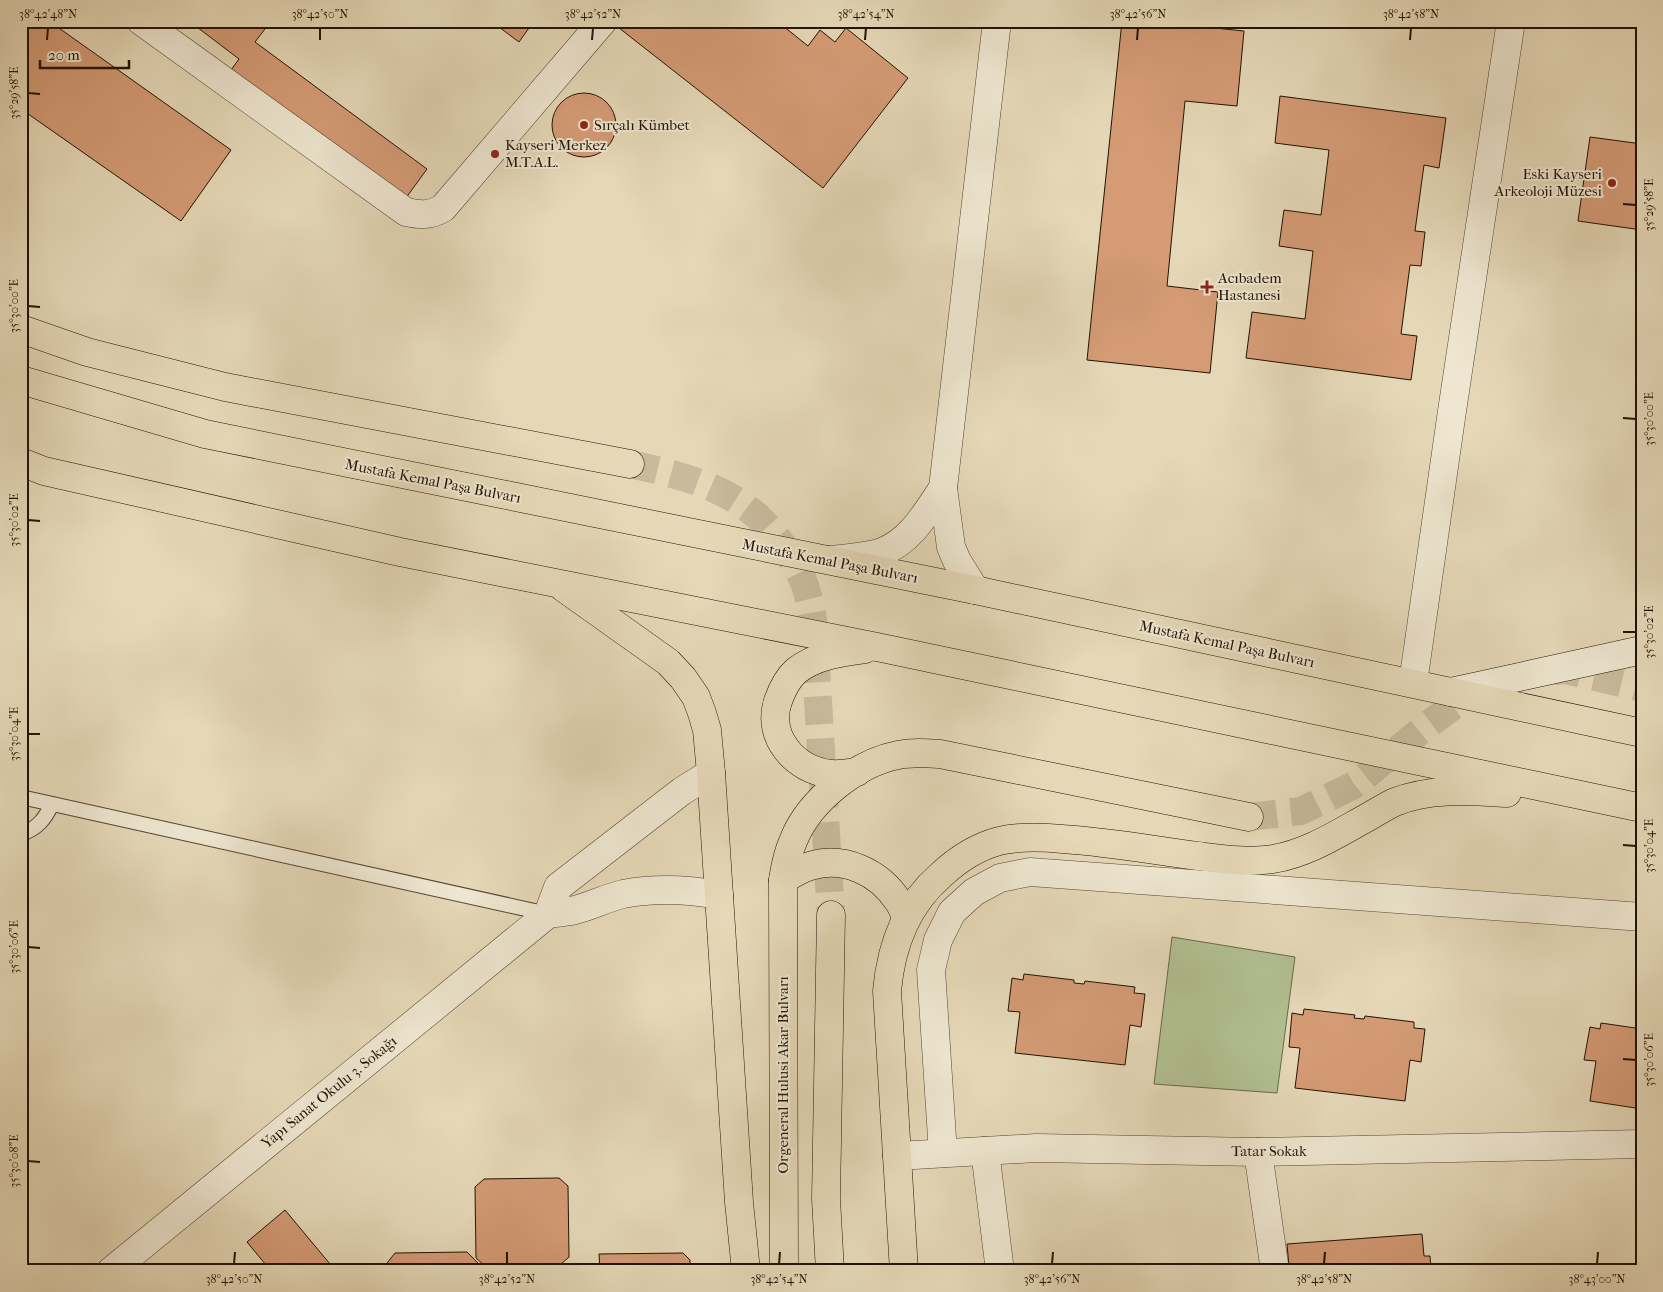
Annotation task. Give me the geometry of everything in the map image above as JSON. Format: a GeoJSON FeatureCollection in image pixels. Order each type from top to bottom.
{"type":"FeatureCollection","features":[{"type":"Feature","properties":{"kind":"main road"},"geometry":{"type":"LineString","coordinates":[[21,329],[87,352],[225,387],[630,464]]}},
{"type":"Feature","properties":{"kind":"main road","name":"Mustafa Kemal Paşa Bulvarı"},"geometry":{"type":"LineString","coordinates":[[21,380],[205,434],[976,590],[1642,733]]}},
{"type":"Feature","properties":{"kind":"main road"},"geometry":{"type":"LineString","coordinates":[[21,462],[44,470],[390,550],[877,647],[1642,808]]}},
{"type":"Feature","properties":{"kind":"main road"},"geometry":{"type":"LineString","coordinates":[[557,583],[668,662],[683,678],[696,697],[707,730],[712,773],[739,1202],[746,1271]]}},
{"type":"Feature","properties":{"kind":"main road"},"geometry":{"type":"LineString","coordinates":[[877,647],[848,652],[806,664],[795,672],[786,683],[776,708],[775,722],[778,736],[785,748],[802,764],[829,774],[843,774],[857,772],[897,755],[919,752],[940,754],[1249,817]]}},
{"type":"Feature","properties":{"kind":"main road","name":"Orgeneral Hulusi Akar Bulvarı"},"geometry":{"type":"LineString","coordinates":[[784,1271],[782,880],[794,838],[806,818],[820,800],[838,784],[857,772]]}},
{"type":"Feature","properties":{"kind":"main road"},"geometry":{"type":"LineString","coordinates":[[904,1271],[887,991],[889,966],[906,918],[930,885],[954,863],[968,854],[1000,841],[1024,837],[1086,840],[1252,861],[1289,856],[1314,847],[1394,802],[1418,796],[1466,791],[1591,797]]}},
{"type":"Feature","properties":{"kind":"main road"},"geometry":{"type":"LineString","coordinates":[[782,880],[812,865],[845,864],[861,869],[876,877],[889,888],[900,902],[906,918]]}},
{"type":"Feature","properties":{"kind":"main road"},"geometry":{"type":"LineString","coordinates":[[830,1271],[826,1199],[831,915]]}},
{"type":"Feature","properties":{"kind":"street"},"geometry":{"type":"LineString","coordinates":[[141,21],[406,212],[427,215],[443,208],[603,21]]}},
{"type":"Feature","properties":{"kind":"street"},"geometry":{"type":"LineString","coordinates":[[976,590],[957,561],[951,547],[943,488],[997,21]]}},
{"type":"Feature","properties":{"kind":"street"},"geometry":{"type":"LineString","coordinates":[[1412,684],[1511,21]]}},
{"type":"Feature","properties":{"kind":"street"},"geometry":{"type":"LineString","coordinates":[[827,561],[880,552],[897,545],[921,522],[943,488]]}},
{"type":"Feature","properties":{"kind":"street"},"geometry":{"type":"LineString","coordinates":[[1451,692],[1642,650]]}},
{"type":"Feature","properties":{"kind":"street"},"geometry":{"type":"LineString","coordinates":[[712,773],[682,791],[558,887],[548,914],[574,910],[622,894],[645,890],[694,890],[719,895]]}},
{"type":"Feature","properties":{"kind":"street"},"geometry":{"type":"LineString","coordinates":[[944,1153],[931,970],[938,940],[952,912],[974,892],[1000,878],[1030,872],[1642,917]]}},
{"type":"Feature","properties":{"kind":"street","name":"Yapı Sanat Okulu 3. Sokağı"},"geometry":{"type":"LineString","coordinates":[[111,1271],[548,914]]}},
{"type":"Feature","properties":{"kind":"street","name":"Tatar Sokak"},"geometry":{"type":"LineString","coordinates":[[897,1156],[1036,1148],[1258,1152],[1642,1144]]}},
{"type":"Feature","properties":{"kind":"street"},"geometry":{"type":"LineString","coordinates":[[985,1151],[1000,1271]]}},
{"type":"Feature","properties":{"kind":"street"},"geometry":{"type":"LineString","coordinates":[[1258,1152],[1275,1271]]}},
{"type":"Feature","properties":{"kind":"lane"},"geometry":{"type":"LineString","coordinates":[[21,797],[548,914]]}},
{"type":"Feature","properties":{"kind":"lane"},"geometry":{"type":"LineString","coordinates":[[21,834],[44,819],[52,804]]}},
{"type":"Feature","properties":{"kind":"green space"},"geometry":{"type":"Polygon","coordinates":[[[1172,937],[1295,957],[1277,1093],[1154,1084],[1172,937]]]}},
{"type":"Feature","properties":{"kind":"building"},"geometry":{"type":"Polygon","coordinates":[[[21,21],[49,21],[231,150],[181,221],[21,109],[21,21]]]}},
{"type":"Feature","properties":{"kind":"building"},"geometry":{"type":"Polygon","coordinates":[[[189,21],[271,21],[255,42],[427,169],[403,202],[228,74],[239,59],[189,21]]]}},
{"type":"Feature","properties":{"kind":"building"},"geometry":{"type":"Polygon","coordinates":[[[491,21],[534,21],[519,42],[491,21]]]}},
{"type":"Feature","properties":{"kind":"building"},"geometry":{"type":"Polygon","coordinates":[[[616,21],[777,21],[808,46],[820,30],[835,42],[846,28],[908,78],[823,188],[614,24],[616,21]]]}},
{"type":"Feature","properties":{"kind":"building"},"geometry":{"type":"Polygon","coordinates":[[[1122,21],[1146,21],[1244,31],[1237,106],[1185,101],[1167,286],[1218,292],[1210,373],[1087,360],[1122,21]]]}},
{"type":"Feature","properties":{"kind":"building","name":"Sırçalı Kümbet"},"geometry":{"type":"Polygon","coordinates":[[[584,93],[602,99],[610,107],[616,125],[610,143],[602,151],[584,157],[566,151],[558,143],[552,125],[558,107],[566,99],[584,93]]]}},
{"type":"Feature","properties":{"kind":"building"},"geometry":{"type":"Polygon","coordinates":[[[1280,96],[1446,118],[1439,168],[1424,165],[1415,231],[1425,232],[1421,266],[1410,265],[1401,334],[1417,336],[1411,380],[1246,358],[1252,312],[1305,319],[1313,251],[1279,246],[1284,210],[1321,215],[1329,150],[1275,143],[1280,96]]]}},
{"type":"Feature","properties":{"kind":"building","name":"Eski Kayseri Arkeoloji Müzesi"},"geometry":{"type":"Polygon","coordinates":[[[1590,137],[1642,144],[1642,230],[1578,221],[1590,137]]]}},
{"type":"Feature","properties":{"kind":"building"},"geometry":{"type":"Polygon","coordinates":[[[1024,974],[1074,980],[1074,983],[1084,984],[1085,981],[1135,987],[1134,993],[1145,994],[1141,1027],[1130,1025],[1125,1065],[1015,1053],[1020,1012],[1008,1011],[1012,978],[1023,980],[1024,974]]]}},
{"type":"Feature","properties":{"kind":"building"},"geometry":{"type":"Polygon","coordinates":[[[1304,1009],[1355,1015],[1354,1018],[1364,1019],[1365,1016],[1414,1022],[1414,1028],[1425,1029],[1421,1062],[1410,1060],[1405,1101],[1295,1088],[1300,1048],[1289,1047],[1292,1013],[1303,1015],[1304,1009]]]}},
{"type":"Feature","properties":{"kind":"building"},"geometry":{"type":"Polygon","coordinates":[[[1601,1023],[1642,1029],[1642,1109],[1590,1101],[1596,1061],[1584,1060],[1590,1027],[1600,1029],[1601,1023]]]}},
{"type":"Feature","properties":{"kind":"building"},"geometry":{"type":"Polygon","coordinates":[[[559,1178],[568,1186],[569,1257],[560,1265],[485,1266],[476,1258],[475,1187],[484,1179],[559,1178]]]}},
{"type":"Feature","properties":{"kind":"building"},"geometry":{"type":"Polygon","coordinates":[[[285,1210],[330,1264],[322,1271],[271,1271],[247,1242],[285,1210]]]}},
{"type":"Feature","properties":{"kind":"building"},"geometry":{"type":"Polygon","coordinates":[[[1422,1234],[1424,1256],[1430,1256],[1431,1271],[1283,1271],[1282,1267],[1289,1266],[1287,1244],[1422,1234]]]}},
{"type":"Feature","properties":{"kind":"building"},"geometry":{"type":"Polygon","coordinates":[[[467,1252],[481,1266],[481,1271],[383,1271],[383,1268],[395,1253],[467,1252]]]}},
{"type":"Feature","properties":{"kind":"building"},"geometry":{"type":"Polygon","coordinates":[[[683,1253],[690,1260],[690,1271],[548,1271],[600,1270],[599,1254],[683,1253]]]}},
{"type":"Feature","properties":{"kind":"building"},"geometry":{"type":"Polygon","coordinates":[[[497,1266],[538,1266],[538,1271],[497,1271],[497,1266]]]}},
{"type":"Feature","properties":{"kind":"tunnel"},"geometry":{"type":"LineString","coordinates":[[630,464],[697,482],[736,500],[754,513],[770,529],[791,558],[801,576],[808,594],[813,619],[831,915]]}},
{"type":"Feature","properties":{"kind":"tunnel"},"geometry":{"type":"LineString","coordinates":[[1553,671],[1565,670],[1642,688]]}},
{"type":"Feature","properties":{"kind":"tunnel"},"geometry":{"type":"LineString","coordinates":[[1249,817],[1301,811],[1354,785],[1429,724],[1483,684]]}},
{"type":"Feature","properties":{"kind":"place","name":"Sırçalı Kümbet"},"geometry":{"type":"Point","coordinates":[584,125]}},
{"type":"Feature","properties":{"kind":"place","name":"Kayseri Merkez M.T.A.L."},"geometry":{"type":"Point","coordinates":[495,154]}},
{"type":"Feature","properties":{"kind":"place","name":"Eski Kayseri Arkeoloji Müzesi"},"geometry":{"type":"Point","coordinates":[1612,183]}},
{"type":"Feature","properties":{"kind":"place","name":"Acıbadem Hastanesi"},"geometry":{"type":"Point","coordinates":[1207,287]}}]}
